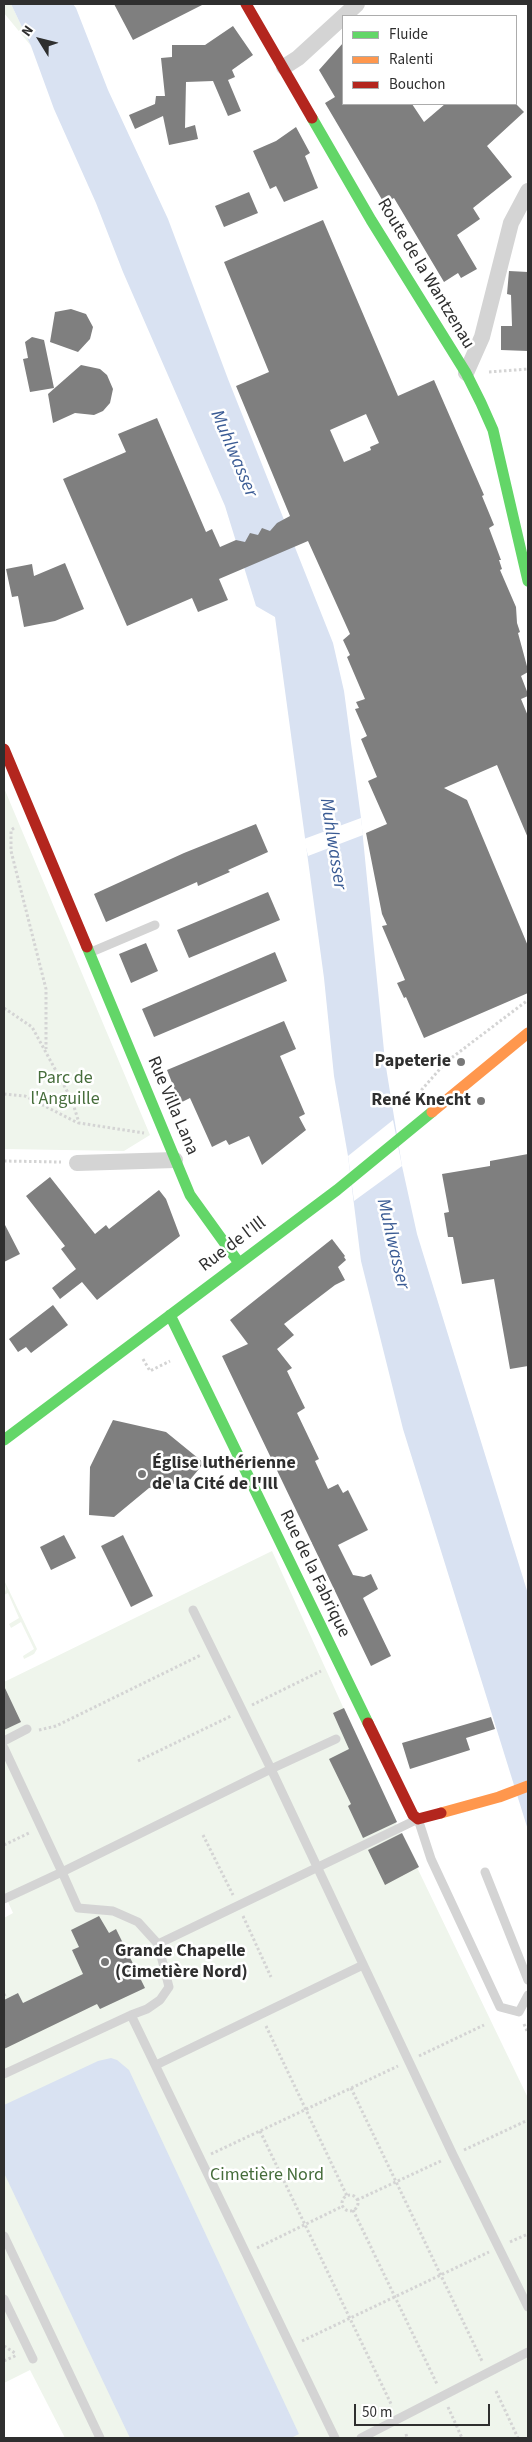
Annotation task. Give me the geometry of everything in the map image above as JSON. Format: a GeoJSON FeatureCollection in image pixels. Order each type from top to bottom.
{"type":"FeatureCollection","features":[{"type":"Feature","properties":{"kind":"main road","name":"Route de la Wantzenau"},"geometry":{"type":"LineString","coordinates":[[246,4],[372,220],[466,373],[493,430],[528,581]]}},
{"type":"Feature","properties":{"kind":"main road","name":"Rue Villa Lana"},"geometry":{"type":"LineString","coordinates":[[4,749],[190,1195],[239,1263]]}},
{"type":"Feature","properties":{"kind":"main road","name":"Rue de l'Ill"},"geometry":{"type":"LineString","coordinates":[[4,1440],[337,1190],[528,1033]]}},
{"type":"Feature","properties":{"kind":"main road","name":"Rue de l'Ill"},"geometry":{"type":"LineString","coordinates":[[480,1073],[506,1058],[528,1049]]}},
{"type":"Feature","properties":{"kind":"main road","name":"Rue de la Fabrique"},"geometry":{"type":"LineString","coordinates":[[170,1315],[393,1778],[413,1815],[418,1819]]}},
{"type":"Feature","properties":{"kind":"main road"},"geometry":{"type":"LineString","coordinates":[[418,1819],[499,1797],[528,1786]]}},
{"type":"Feature","properties":{"kind":"street"},"geometry":{"type":"LineString","coordinates":[[344,15],[356,4]]}},
{"type":"Feature","properties":{"kind":"street"},"geometry":{"type":"LineString","coordinates":[[284,67],[298,58],[342,17]]}},
{"type":"Feature","properties":{"kind":"street"},"geometry":{"type":"LineString","coordinates":[[466,373],[482,337],[510,223],[528,191]]}},
{"type":"Feature","properties":{"kind":"street"},"geometry":{"type":"LineString","coordinates":[[77,1163],[175,1160]]}},
{"type":"Feature","properties":{"kind":"lane"},"geometry":{"type":"LineString","coordinates":[[89,954],[155,924]]}},
{"type":"Feature","properties":{"kind":"lane"},"geometry":{"type":"LineString","coordinates":[[193,1610],[271,1769],[453,2155],[528,2307]]}},
{"type":"Feature","properties":{"kind":"lane"},"geometry":{"type":"LineString","coordinates":[[4,1740],[27,1728]]}},
{"type":"Feature","properties":{"kind":"lane"},"geometry":{"type":"LineString","coordinates":[[4,1899],[336,1739]]}},
{"type":"Feature","properties":{"kind":"lane"},"geometry":{"type":"LineString","coordinates":[[4,1748],[78,1908],[113,1911],[138,1922],[158,1944],[169,1987],[160,2000],[147,2009],[4,2074]]}},
{"type":"Feature","properties":{"kind":"lane"},"geometry":{"type":"LineString","coordinates":[[158,1944],[418,1819],[431,1859],[500,2007],[519,2012],[528,1995]]}},
{"type":"Feature","properties":{"kind":"lane"},"geometry":{"type":"LineString","coordinates":[[485,1872],[528,1980]]}},
{"type":"Feature","properties":{"kind":"lane"},"geometry":{"type":"LineString","coordinates":[[156,2065],[363,1965]]}},
{"type":"Feature","properties":{"kind":"lane"},"geometry":{"type":"LineString","coordinates":[[131,2015],[335,2438]]}},
{"type":"Feature","properties":{"kind":"lane"},"geometry":{"type":"LineString","coordinates":[[4,2236],[100,2438]]}},
{"type":"Feature","properties":{"kind":"lane"},"geometry":{"type":"LineString","coordinates":[[4,2299],[34,2359]]}},
{"type":"Feature","properties":{"kind":"lane"},"geometry":{"type":"LineString","coordinates":[[360,2438],[528,2352]]}},
{"type":"Feature","properties":{"kind":"path"},"geometry":{"type":"LineString","coordinates":[[466,373],[528,369]]}},
{"type":"Feature","properties":{"kind":"path"},"geometry":{"type":"LineString","coordinates":[[31,816],[11,830],[11,851],[46,989],[46,1049]]}},
{"type":"Feature","properties":{"kind":"path"},"geometry":{"type":"LineString","coordinates":[[417,1096],[446,1062],[528,1000]]}},
{"type":"Feature","properties":{"kind":"path"},"geometry":{"type":"LineString","coordinates":[[4,1008],[32,1027],[46,1049],[72,1100],[79,1123]]}},
{"type":"Feature","properties":{"kind":"path"},"geometry":{"type":"LineString","coordinates":[[4,1094],[25,1096],[79,1123],[150,1134],[165,1134]]}},
{"type":"Feature","properties":{"kind":"path"},"geometry":{"type":"LineString","coordinates":[[4,1161],[77,1163]]}},
{"type":"Feature","properties":{"kind":"path"},"geometry":{"type":"LineString","coordinates":[[27,1728],[38,1730],[56,1726],[213,1650]]}},
{"type":"Feature","properties":{"kind":"path"},"geometry":{"type":"LineString","coordinates":[[138,1761],[321,1671]]}},
{"type":"Feature","properties":{"kind":"path"},"geometry":{"type":"LineString","coordinates":[[4,1845],[41,1827]]}},
{"type":"Feature","properties":{"kind":"path"},"geometry":{"type":"LineString","coordinates":[[4,1994],[6,1998]]}},
{"type":"Feature","properties":{"kind":"path"},"geometry":{"type":"LineString","coordinates":[[260,2015],[346,2196]]}},
{"type":"Feature","properties":{"kind":"path"},"geometry":{"type":"LineString","coordinates":[[200,2159],[484,2025]]}},
{"type":"Feature","properties":{"kind":"path"},"geometry":{"type":"LineString","coordinates":[[351,2088],[487,2373]]}},
{"type":"Feature","properties":{"kind":"path"},"geometry":{"type":"LineString","coordinates":[[357,2200],[528,2120]]}},
{"type":"Feature","properties":{"kind":"path"},"geometry":{"type":"LineString","coordinates":[[260,2131],[392,2406]]}},
{"type":"Feature","properties":{"kind":"path"},"geometry":{"type":"LineString","coordinates":[[353,2210],[347,2210],[343,2206],[342,2200],[346,2196],[352,2196],[357,2200]]}},
{"type":"Feature","properties":{"kind":"path"},"geometry":{"type":"LineString","coordinates":[[353,2210],[357,2205],[357,2200]]}},
{"type":"Feature","properties":{"kind":"path"},"geometry":{"type":"LineString","coordinates":[[246,2254],[343,2206]]}},
{"type":"Feature","properties":{"kind":"path"},"geometry":{"type":"LineString","coordinates":[[353,2210],[437,2384]]}},
{"type":"Feature","properties":{"kind":"path"},"geometry":{"type":"LineString","coordinates":[[291,2347],[528,2234]]}},
{"type":"Feature","properties":{"kind":"path"},"geometry":{"type":"LineString","coordinates":[[4,2346],[18,2354]]}},
{"type":"Feature","properties":{"kind":"path"},"geometry":{"type":"LineString","coordinates":[[496,2391],[518,2438]]}},
{"type":"Feature","properties":{"kind":"path"},"geometry":{"type":"LineString","coordinates":[[442,2396],[462,2438]]}},
{"type":"Feature","properties":{"kind":"green space"},"geometry":{"type":"Polygon","coordinates":[[[4,4],[11,4],[31,46],[4,13],[4,4]]]}},
{"type":"Feature","properties":{"kind":"green space","name":"Parc de l'Anguille"},"geometry":{"type":"Polygon","coordinates":[[[4,788],[150,1135],[124,1151],[4,1149],[4,788]]]}},
{"type":"Feature","properties":{"kind":"green space","name":"Cimetière Nord"},"geometry":{"type":"Polygon","coordinates":[[[272,1551],[399,1830],[528,2098],[528,2438],[65,2438],[30,2370],[4,2383],[4,1918],[13,1913],[4,1893],[4,1682],[272,1551]]]}},
{"type":"Feature","properties":{"kind":"green space"},"geometry":{"type":"Polygon","coordinates":[[[4,1580],[37,1649],[34,1654],[24,1659],[23,1656],[34,1649],[21,1622],[11,1628],[9,1624],[19,1618],[8,1593],[4,1595],[6,1589],[4,1580]]]}},
{"type":"Feature","properties":{"kind":"water","name":"Muhlwasser"},"geometry":{"type":"Polygon","coordinates":[[[11,4],[73,4],[76,8],[108,90],[168,219],[228,379],[333,643],[344,691],[361,818],[385,1061],[402,1166],[417,1234],[528,1594],[528,1830],[403,1429],[361,1261],[348,1156],[334,1076],[324,978],[275,617],[256,606],[225,506],[123,272],[96,203],[54,109],[31,46],[11,4]]]}},
{"type":"Feature","properties":{"kind":"water"},"geometry":{"type":"Polygon","coordinates":[[[111,2058],[117,2060],[129,2070],[299,2434],[291,2438],[130,2438],[4,2173],[4,2105],[98,2061],[111,2058]]]}},
{"type":"Feature","properties":{"kind":"pier"},"geometry":{"type":"Polygon","coordinates":[[[361,818],[363,835],[308,856],[304,839],[361,818]]]}},
{"type":"Feature","properties":{"kind":"pier"},"geometry":{"type":"Polygon","coordinates":[[[393,1120],[402,1166],[354,1201],[348,1156],[393,1120]]]}},
{"type":"Feature","properties":{"kind":"building"},"geometry":{"type":"Polygon","coordinates":[[[114,4],[204,4],[133,40],[114,4]]]}},
{"type":"Feature","properties":{"kind":"building"},"geometry":{"type":"Polygon","coordinates":[[[233,26],[253,55],[232,70],[235,77],[228,80],[241,111],[228,116],[213,81],[186,82],[185,128],[195,125],[198,139],[169,145],[163,116],[135,129],[129,115],[155,104],[156,96],[165,96],[161,58],[172,57],[172,45],[205,45],[233,26]]]}},
{"type":"Feature","properties":{"kind":"building"},"geometry":{"type":"Polygon","coordinates":[[[342,44],[342,105],[413,105],[424,122],[444,105],[517,105],[524,112],[487,146],[512,177],[473,208],[480,219],[457,235],[477,269],[461,278],[458,273],[444,282],[394,198],[384,203],[325,103],[335,97],[319,70],[342,44]]]}},
{"type":"Feature","properties":{"kind":"building"},"geometry":{"type":"Polygon","coordinates":[[[296,127],[310,153],[305,156],[318,188],[284,202],[276,186],[270,189],[253,151],[276,141],[296,127]]]}},
{"type":"Feature","properties":{"kind":"building"},"geometry":{"type":"Polygon","coordinates":[[[249,192],[258,213],[224,227],[215,206],[249,192]]]}},
{"type":"Feature","properties":{"kind":"building"},"geometry":{"type":"Polygon","coordinates":[[[323,220],[398,396],[434,380],[484,495],[482,496],[494,525],[489,528],[501,560],[499,560],[502,569],[500,570],[516,607],[517,623],[520,632],[518,633],[528,670],[528,672],[521,676],[528,696],[521,699],[528,716],[528,838],[497,765],[444,788],[467,800],[528,946],[528,993],[424,1038],[406,997],[404,998],[397,983],[405,980],[382,926],[387,925],[382,914],[366,833],[387,824],[368,781],[377,777],[361,739],[367,736],[355,709],[359,708],[356,702],[365,699],[347,657],[350,655],[343,640],[350,634],[308,541],[219,579],[228,600],[198,612],[192,598],[127,626],[63,479],[126,452],[118,434],[157,418],[206,532],[212,529],[220,547],[236,540],[245,542],[250,533],[258,535],[262,528],[270,531],[277,523],[290,516],[236,386],[269,372],[224,262],[323,220]],[[366,414],[330,430],[344,462],[371,450],[370,447],[379,443],[366,414]]]}},
{"type":"Feature","properties":{"kind":"building"},"geometry":{"type":"Polygon","coordinates":[[[509,271],[528,272],[528,351],[501,350],[501,326],[512,326],[511,295],[507,294],[509,271]]]}},
{"type":"Feature","properties":{"kind":"building"},"geometry":{"type":"Polygon","coordinates":[[[71,309],[86,314],[93,327],[90,339],[78,352],[50,342],[55,312],[71,309]]]}},
{"type":"Feature","properties":{"kind":"building"},"geometry":{"type":"Polygon","coordinates":[[[32,337],[44,340],[54,388],[30,392],[23,359],[28,358],[25,342],[32,337]]]}},
{"type":"Feature","properties":{"kind":"building"},"geometry":{"type":"Polygon","coordinates":[[[81,365],[100,369],[107,375],[113,389],[110,403],[103,411],[94,415],[75,413],[53,423],[48,394],[81,365]]]}},
{"type":"Feature","properties":{"kind":"building"},"geometry":{"type":"Polygon","coordinates":[[[65,563],[84,609],[55,621],[24,627],[18,596],[12,597],[6,569],[32,564],[34,576],[65,563]]]}},
{"type":"Feature","properties":{"kind":"building"},"geometry":{"type":"Polygon","coordinates":[[[256,824],[268,852],[198,886],[197,882],[106,922],[94,894],[184,853],[256,824]]]}},
{"type":"Feature","properties":{"kind":"building"},"geometry":{"type":"Polygon","coordinates":[[[268,892],[280,920],[189,958],[177,930],[268,892]]]}},
{"type":"Feature","properties":{"kind":"building"},"geometry":{"type":"Polygon","coordinates":[[[146,943],[158,971],[131,983],[119,954],[146,943]]]}},
{"type":"Feature","properties":{"kind":"building"},"geometry":{"type":"Polygon","coordinates":[[[275,952],[287,981],[154,1037],[142,1009],[275,952]]]}},
{"type":"Feature","properties":{"kind":"building"},"geometry":{"type":"Polygon","coordinates":[[[284,1021],[296,1049],[280,1056],[305,1114],[299,1117],[306,1130],[262,1165],[249,1136],[229,1145],[226,1140],[212,1147],[190,1098],[180,1103],[167,1070],[284,1021]]]}},
{"type":"Feature","properties":{"kind":"building"},"geometry":{"type":"Polygon","coordinates":[[[528,1154],[528,1366],[510,1369],[494,1279],[462,1284],[453,1237],[448,1237],[444,1213],[449,1212],[442,1174],[490,1166],[490,1161],[528,1154]]]}},
{"type":"Feature","properties":{"kind":"building"},"geometry":{"type":"Polygon","coordinates":[[[50,1177],[95,1234],[106,1225],[109,1229],[159,1190],[166,1199],[180,1236],[97,1300],[82,1282],[60,1299],[52,1288],[76,1269],[61,1249],[65,1246],[26,1196],[50,1177]]]}},
{"type":"Feature","properties":{"kind":"building"},"geometry":{"type":"Polygon","coordinates":[[[4,1223],[20,1254],[4,1262],[4,1223]]]}},
{"type":"Feature","properties":{"kind":"building"},"geometry":{"type":"Polygon","coordinates":[[[332,1239],[345,1256],[346,1260],[338,1267],[345,1280],[335,1285],[284,1324],[294,1335],[277,1349],[292,1368],[287,1371],[305,1408],[297,1413],[319,1459],[315,1461],[328,1489],[338,1484],[343,1493],[348,1490],[368,1530],[338,1545],[353,1575],[364,1577],[371,1574],[378,1589],[363,1598],[391,1656],[371,1666],[222,1356],[248,1344],[230,1320],[332,1239]]]}},
{"type":"Feature","properties":{"kind":"building"},"geometry":{"type":"Polygon","coordinates":[[[53,1305],[68,1325],[31,1353],[26,1347],[18,1352],[9,1339],[53,1305]]]}},
{"type":"Feature","properties":{"kind":"building","name":"Église luthérienne de la Cité de l'Ill"},"geometry":{"type":"Polygon","coordinates":[[[113,1420],[166,1432],[204,1463],[189,1481],[149,1488],[114,1517],[89,1515],[90,1467],[113,1420]]]}},
{"type":"Feature","properties":{"kind":"building"},"geometry":{"type":"Polygon","coordinates":[[[64,1535],[76,1558],[51,1570],[40,1547],[64,1535]]]}},
{"type":"Feature","properties":{"kind":"building"},"geometry":{"type":"Polygon","coordinates":[[[123,1535],[153,1596],[131,1607],[101,1546],[123,1535]]]}},
{"type":"Feature","properties":{"kind":"building"},"geometry":{"type":"Polygon","coordinates":[[[4,1686],[21,1722],[4,1730],[4,1686]]]}},
{"type":"Feature","properties":{"kind":"building"},"geometry":{"type":"Polygon","coordinates":[[[344,1708],[397,1822],[363,1838],[348,1806],[351,1804],[329,1759],[349,1749],[333,1713],[344,1708]]]}},
{"type":"Feature","properties":{"kind":"building"},"geometry":{"type":"Polygon","coordinates":[[[491,1717],[495,1729],[466,1738],[470,1750],[410,1769],[402,1743],[491,1717]]]}},
{"type":"Feature","properties":{"kind":"building"},"geometry":{"type":"Polygon","coordinates":[[[402,1833],[419,1867],[385,1885],[368,1850],[402,1833]]]}},
{"type":"Feature","properties":{"kind":"building"},"geometry":{"type":"Polygon","coordinates":[[[99,1916],[109,1933],[116,1929],[145,1988],[100,2009],[97,2004],[4,2049],[4,2000],[18,1993],[23,2003],[83,1974],[72,1950],[79,1947],[71,1930],[99,1916]]]}},
{"type":"Feature","properties":{"kind":"traffic: fast"},"geometry":{"type":"LineString","coordinates":[[312,118],[371,220],[466,373],[481,403],[493,430],[528,581]]}},
{"type":"Feature","properties":{"kind":"traffic: fast"},"geometry":{"type":"LineString","coordinates":[[87,947],[190,1195],[239,1263]]}},
{"type":"Feature","properties":{"kind":"traffic: fast"},"geometry":{"type":"LineString","coordinates":[[4,1440],[337,1190],[432,1112]]}},
{"type":"Feature","properties":{"kind":"traffic: fast"},"geometry":{"type":"LineString","coordinates":[[170,1315],[368,1723]]}},
{"type":"Feature","properties":{"kind":"traffic: slow"},"geometry":{"type":"LineString","coordinates":[[432,1112],[528,1033]]}},
{"type":"Feature","properties":{"kind":"traffic: slow"},"geometry":{"type":"LineString","coordinates":[[441,1813],[499,1797],[528,1786]]}},
{"type":"Feature","properties":{"kind":"traffic: jam"},"geometry":{"type":"LineString","coordinates":[[246,4],[312,118]]}},
{"type":"Feature","properties":{"kind":"traffic: jam"},"geometry":{"type":"LineString","coordinates":[[4,749],[87,947]]}},
{"type":"Feature","properties":{"kind":"traffic: jam"},"geometry":{"type":"LineString","coordinates":[[368,1723],[413,1815],[418,1819],[441,1813]]}},
{"type":"Feature","properties":{"kind":"place","name":"Papeterie"},"geometry":{"type":"Point","coordinates":[461,1062]}},
{"type":"Feature","properties":{"kind":"place","name":"René Knecht"},"geometry":{"type":"Point","coordinates":[481,1101]}},
{"type":"Feature","properties":{"kind":"place","name":"Église luthérienne de la Cité de l'Ill"},"geometry":{"type":"Point","coordinates":[142,1474]}},
{"type":"Feature","properties":{"kind":"place","name":"Grande Chapelle (Cimetière Nord)"},"geometry":{"type":"Point","coordinates":[105,1962]}}]}
